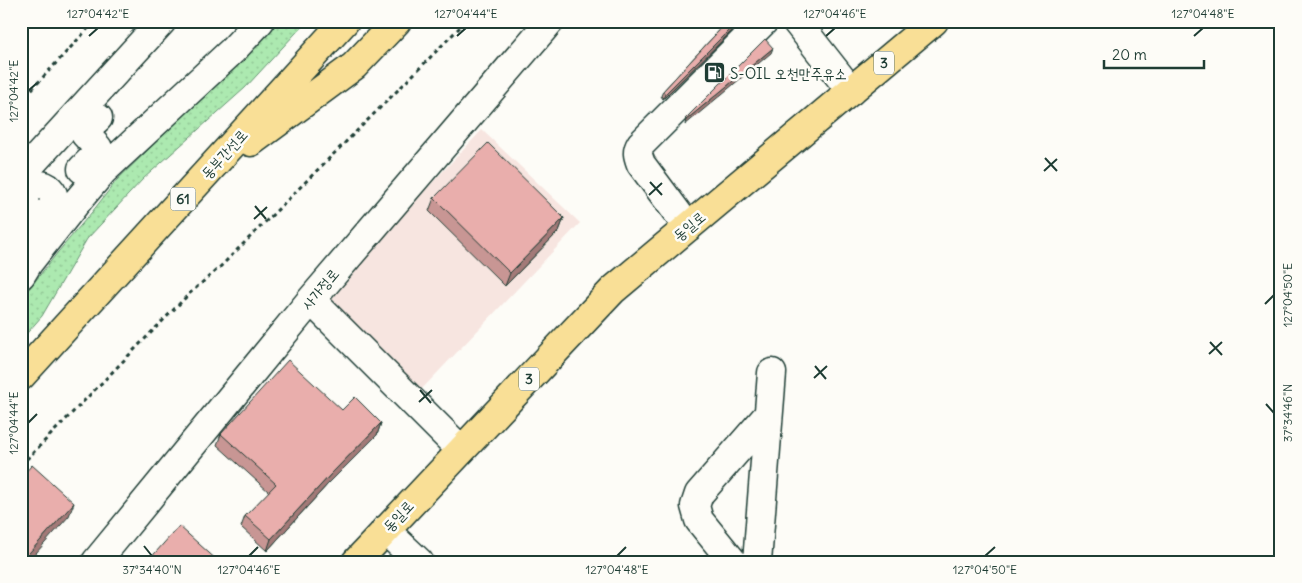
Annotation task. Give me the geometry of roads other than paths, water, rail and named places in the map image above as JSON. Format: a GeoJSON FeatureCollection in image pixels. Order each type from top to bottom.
{"type":"FeatureCollection","features":[{"type":"Feature","properties":{"kind":"main road","name":"동부간선로"},"geometry":{"type":"LineString","coordinates":[[21,376],[345,21]]}},
{"type":"Feature","properties":{"kind":"main road"},"geometry":{"type":"LineString","coordinates":[[200,180],[354,66],[397,21]]}},
{"type":"Feature","properties":{"kind":"main road","name":"동일로"},"geometry":{"type":"LineString","coordinates":[[356,562],[377,544],[461,450],[613,290],[851,91],[919,26]]}},
{"type":"Feature","properties":{"kind":"lane"},"geometry":{"type":"LineString","coordinates":[[21,175],[162,21]]}},
{"type":"Feature","properties":{"kind":"lane"},"geometry":{"type":"LineString","coordinates":[[21,275],[46,240],[103,171],[233,50],[260,21]]}},
{"type":"Feature","properties":{"kind":"lane","name":"사가정로"},"geometry":{"type":"LineString","coordinates":[[96,562],[311,300],[550,21]]}},
{"type":"Feature","properties":{"kind":"lane"},"geometry":{"type":"LineString","coordinates":[[688,228],[641,164],[637,154],[638,149],[764,21]]}},
{"type":"Feature","properties":{"kind":"lane"},"geometry":{"type":"LineString","coordinates":[[796,21],[851,91]]}},
{"type":"Feature","properties":{"kind":"lane"},"geometry":{"type":"LineString","coordinates":[[24,209],[41,214],[50,209],[53,205],[53,200],[50,190],[62,177],[99,152],[98,148],[84,134],[98,118]]}},
{"type":"Feature","properties":{"kind":"lane"},"geometry":{"type":"LineString","coordinates":[[21,239],[26,237],[32,229],[33,219],[24,209]]}},
{"type":"Feature","properties":{"kind":"lane"},"geometry":{"type":"LineString","coordinates":[[311,300],[461,450]]}},
{"type":"Feature","properties":{"kind":"lane"},"geometry":{"type":"LineString","coordinates":[[757,562],[772,373]]}},
{"type":"Feature","properties":{"kind":"lane"},"geometry":{"type":"LineString","coordinates":[[733,562],[699,520],[695,506],[699,494],[768,415]]}},
{"type":"Feature","properties":{"kind":"lane"},"geometry":{"type":"LineString","coordinates":[[377,544],[419,562]]}},
{"type":"Feature","properties":{"kind":"place","name":"S-OIL 오천만주유소"},"geometry":{"type":"Point","coordinates":[714,73]}}]}
